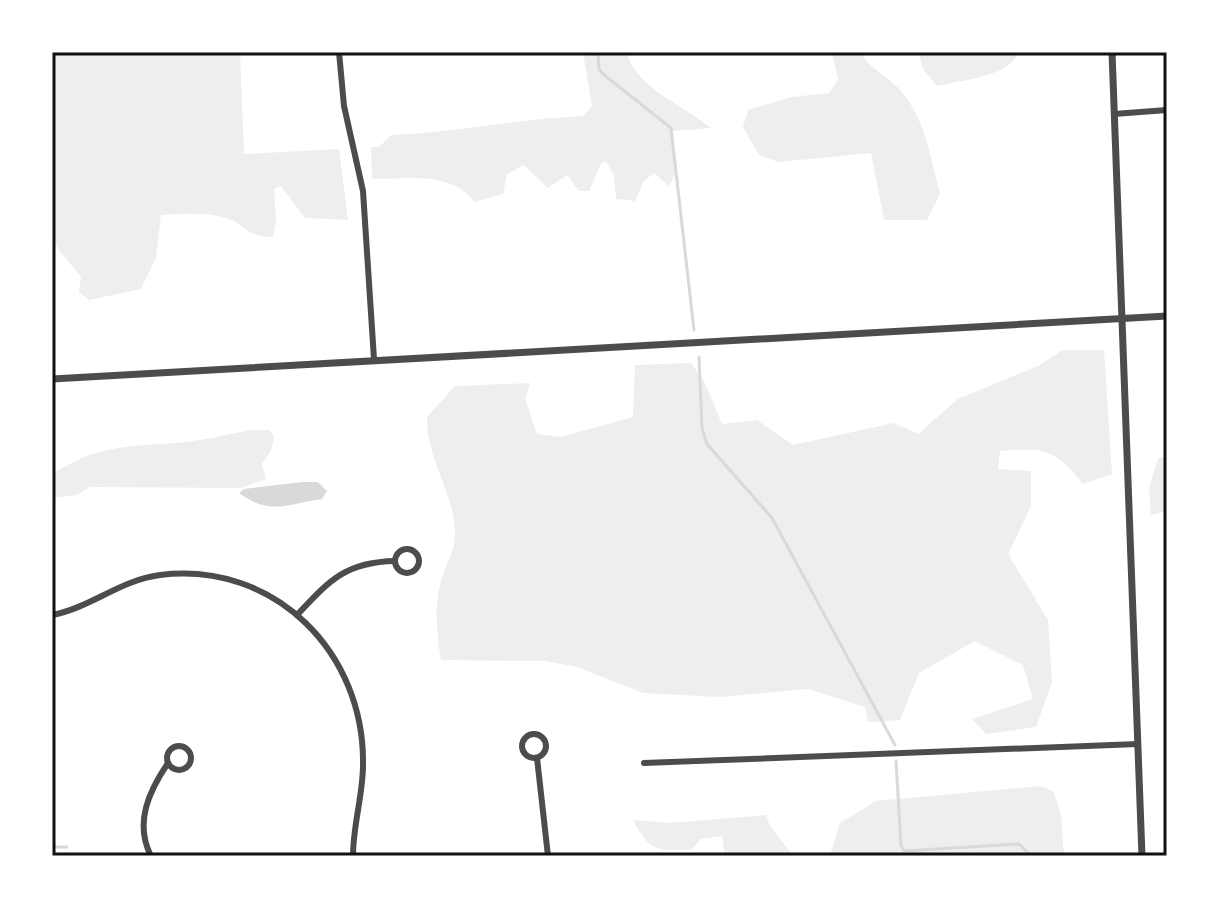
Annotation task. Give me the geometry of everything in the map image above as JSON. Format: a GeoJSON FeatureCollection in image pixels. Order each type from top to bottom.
{"type":"FeatureCollection","features":[{"type":"Feature","properties":{"kind":"street"},"geometry":{"type":"LineString","coordinates":[[339,52],[344,106],[363,191],[374,359]]}},
{"type":"Feature","properties":{"kind":"street"},"geometry":{"type":"LineString","coordinates":[[1112,52],[1142,856]]}},
{"type":"Feature","properties":{"kind":"street"},"geometry":{"type":"LineString","coordinates":[[1114,114],[1167,110]]}},
{"type":"Feature","properties":{"kind":"street"},"geometry":{"type":"LineString","coordinates":[[52,379],[1167,316]]}},
{"type":"Feature","properties":{"kind":"street"},"geometry":{"type":"LineString","coordinates":[[408,549],[418,554],[420,562],[409,573],[398,569],[395,561],[400,551],[408,549]]}},
{"type":"Feature","properties":{"kind":"street"},"geometry":{"type":"LineString","coordinates":[[297,615],[329,581],[344,571],[370,561],[395,561]]}},
{"type":"Feature","properties":{"kind":"street"},"geometry":{"type":"LineString","coordinates":[[52,615],[122,584],[181,574],[232,581],[270,596],[297,615],[321,636],[346,675],[357,707],[363,766],[353,856]]}},
{"type":"Feature","properties":{"kind":"street"},"geometry":{"type":"LineString","coordinates":[[532,734],[542,737],[545,743],[545,751],[537,758],[526,756],[522,750],[522,742],[532,734]]}},
{"type":"Feature","properties":{"kind":"street"},"geometry":{"type":"LineString","coordinates":[[644,763],[1138,744]]}},
{"type":"Feature","properties":{"kind":"street"},"geometry":{"type":"LineString","coordinates":[[151,856],[146,847],[144,814],[147,795],[168,763],[171,748],[182,746],[189,750],[191,757],[187,767],[178,770],[168,763]]}},
{"type":"Feature","properties":{"kind":"street"},"geometry":{"type":"LineString","coordinates":[[537,758],[548,856]]}},
{"type":"Feature","properties":{"kind":"shaded area"},"geometry":{"type":"Polygon","coordinates":[[[52,52],[240,52],[244,154],[339,149],[348,220],[305,218],[281,186],[274,189],[276,220],[273,237],[257,235],[218,216],[161,215],[156,258],[141,289],[89,300],[79,292],[81,277],[58,249],[52,233],[52,52]]]}},
{"type":"Feature","properties":{"kind":"shaded area"},"geometry":{"type":"Polygon","coordinates":[[[583,52],[626,52],[632,65],[651,87],[711,128],[672,131],[677,170],[669,186],[654,173],[644,181],[635,201],[616,199],[614,175],[606,161],[601,163],[589,191],[579,191],[567,175],[548,188],[524,165],[507,174],[503,194],[474,202],[454,185],[441,181],[372,179],[371,147],[379,147],[391,135],[583,116],[592,106],[583,52]]]}},
{"type":"Feature","properties":{"kind":"shaded area"},"geometry":{"type":"Polygon","coordinates":[[[832,52],[861,52],[900,90],[916,113],[940,194],[927,220],[884,220],[871,153],[778,162],[759,155],[743,127],[748,110],[792,97],[829,93],[838,80],[832,52]]]}},
{"type":"Feature","properties":{"kind":"shaded area"},"geometry":{"type":"Polygon","coordinates":[[[918,52],[1019,52],[1014,60],[995,72],[937,86],[923,69],[918,52]]]}},
{"type":"Feature","properties":{"kind":"shaded area"},"geometry":{"type":"Polygon","coordinates":[[[1062,350],[1104,350],[1112,474],[1083,484],[1065,464],[1048,453],[1038,450],[1000,451],[998,469],[1031,471],[1031,506],[1008,554],[1048,620],[1052,682],[1036,727],[986,734],[972,719],[1033,699],[1023,665],[975,641],[919,673],[900,720],[868,722],[865,707],[808,689],[720,697],[643,693],[577,667],[545,661],[441,660],[437,603],[441,579],[455,538],[451,507],[431,448],[427,417],[455,386],[530,383],[525,399],[537,434],[561,437],[633,417],[635,365],[691,363],[704,381],[722,424],[757,420],[793,445],[894,423],[918,434],[958,399],[1040,365],[1062,350]]]}},
{"type":"Feature","properties":{"kind":"shaded area"},"geometry":{"type":"Polygon","coordinates":[[[250,430],[269,430],[274,436],[271,451],[262,464],[266,479],[241,488],[90,487],[77,495],[52,498],[52,474],[84,457],[126,447],[195,441],[250,430]]]}},
{"type":"Feature","properties":{"kind":"shaded area"},"geometry":{"type":"Polygon","coordinates":[[[1167,456],[1167,511],[1151,515],[1149,488],[1158,458],[1167,456]]]}},
{"type":"Feature","properties":{"kind":"shaded area"},"geometry":{"type":"Polygon","coordinates":[[[318,482],[327,491],[322,499],[279,506],[260,504],[239,493],[244,489],[318,482]]]}},
{"type":"Feature","properties":{"kind":"shaded area"},"geometry":{"type":"Polygon","coordinates":[[[1040,786],[1053,791],[1061,814],[1064,856],[725,856],[722,836],[701,839],[691,850],[662,849],[645,839],[633,820],[669,823],[766,815],[770,826],[791,853],[830,855],[840,823],[876,801],[1040,786]]]}},
{"type":"Feature","properties":{"kind":"waterway"},"geometry":{"type":"LineString","coordinates":[[598,52],[599,69],[603,74],[671,128],[694,330]]}},
{"type":"Feature","properties":{"kind":"waterway"},"geometry":{"type":"LineString","coordinates":[[699,357],[702,428],[707,444],[772,518],[895,745]]}},
{"type":"Feature","properties":{"kind":"waterway"},"geometry":{"type":"LineString","coordinates":[[896,761],[901,845],[904,851],[1019,844],[1031,856]]}},
{"type":"Feature","properties":{"kind":"waterway"},"geometry":{"type":"LineString","coordinates":[[52,847],[67,847]]}}]}
